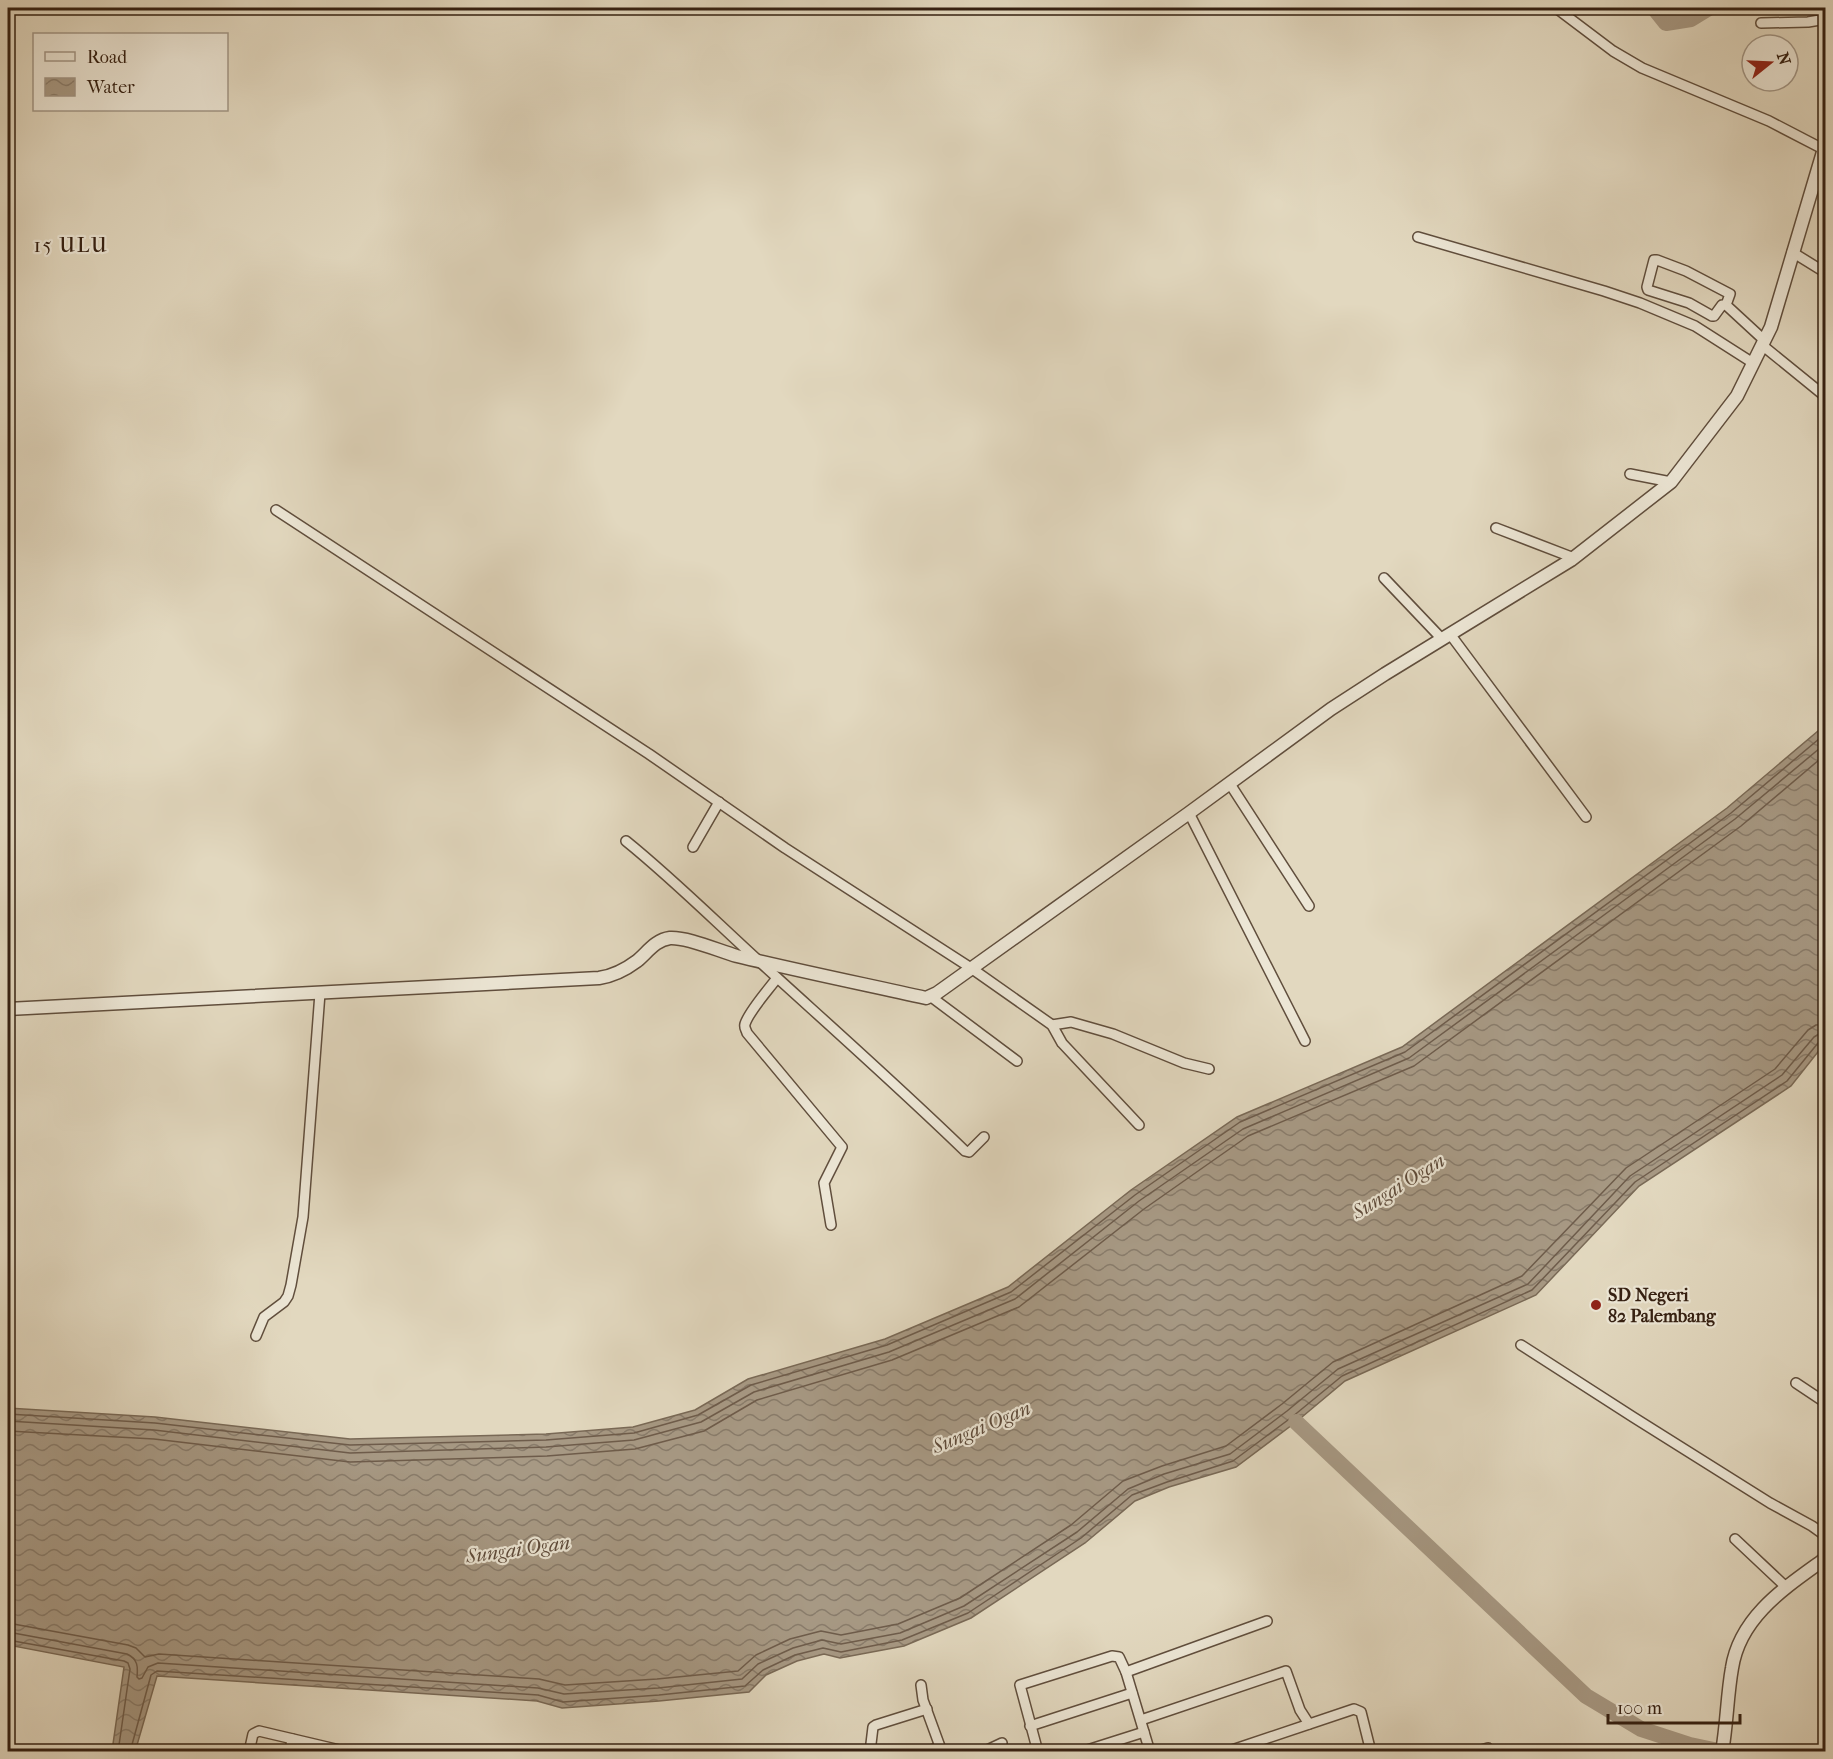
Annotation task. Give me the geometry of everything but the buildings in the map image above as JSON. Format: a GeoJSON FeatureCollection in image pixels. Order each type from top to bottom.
{"type":"FeatureCollection","features":[{"type":"Feature","properties":{"kind":"street"},"geometry":{"type":"LineString","coordinates":[[8,1009],[606,976],[626,969],[651,947],[672,938],[758,961],[926,998],[934,994],[1230,784],[1331,709],[1574,558],[1671,482],[1737,396],[1771,327],[1824,146],[1642,68],[1612,51],[1556,8]]}},
{"type":"Feature","properties":{"kind":"street"},"geometry":{"type":"LineString","coordinates":[[1761,23],[1808,22],[1826,19]]}},
{"type":"Feature","properties":{"kind":"street"},"geometry":{"type":"LineString","coordinates":[[1418,237],[1640,303],[1695,326],[1753,363]]}},
{"type":"Feature","properties":{"kind":"street"},"geometry":{"type":"LineString","coordinates":[[1792,252],[1826,273]]}},
{"type":"Feature","properties":{"kind":"street"},"geometry":{"type":"LineString","coordinates":[[1726,306],[1730,294],[1686,271],[1654,260],[1648,290],[1689,303],[1712,316],[1722,305],[1726,306],[1763,343],[1826,397]]}},
{"type":"Feature","properties":{"kind":"street"},"geometry":{"type":"LineString","coordinates":[[1630,474],[1671,482]]}},
{"type":"Feature","properties":{"kind":"street"},"geometry":{"type":"LineString","coordinates":[[276,510],[650,754],[718,805],[971,968],[1052,1025],[1062,1043],[1139,1125]]}},
{"type":"Feature","properties":{"kind":"street"},"geometry":{"type":"LineString","coordinates":[[1496,528],[1574,558]]}},
{"type":"Feature","properties":{"kind":"street"},"geometry":{"type":"LineString","coordinates":[[1384,578],[1446,637],[1586,817]]}},
{"type":"Feature","properties":{"kind":"street"},"geometry":{"type":"LineString","coordinates":[[1230,784],[1309,906]]}},
{"type":"Feature","properties":{"kind":"street"},"geometry":{"type":"LineString","coordinates":[[693,847],[718,805]]}},
{"type":"Feature","properties":{"kind":"street"},"geometry":{"type":"LineString","coordinates":[[1189,813],[1305,1041]]}},
{"type":"Feature","properties":{"kind":"street"},"geometry":{"type":"LineString","coordinates":[[626,841],[895,1083],[965,1151],[972,1150],[984,1137]]}},
{"type":"Feature","properties":{"kind":"street"},"geometry":{"type":"LineString","coordinates":[[777,978],[754,1009],[745,1027],[747,1033],[842,1147],[824,1183],[831,1225]]}},
{"type":"Feature","properties":{"kind":"street"},"geometry":{"type":"LineString","coordinates":[[256,1336],[264,1317],[284,1302],[291,1285],[303,1217],[320,993]]}},
{"type":"Feature","properties":{"kind":"street"},"geometry":{"type":"LineString","coordinates":[[934,994],[1017,1061]]}},
{"type":"Feature","properties":{"kind":"street"},"geometry":{"type":"LineString","coordinates":[[1052,1025],[1071,1022],[1113,1034],[1184,1062],[1209,1069]]}},
{"type":"Feature","properties":{"kind":"street"},"geometry":{"type":"LineString","coordinates":[[1521,1345],[1642,1424],[1826,1536]]}},
{"type":"Feature","properties":{"kind":"street"},"geometry":{"type":"LineString","coordinates":[[1796,1383],[1826,1403]]}},
{"type":"Feature","properties":{"kind":"street"},"geometry":{"type":"LineString","coordinates":[[1735,1539],[1786,1587]]}},
{"type":"Feature","properties":{"kind":"street"},"geometry":{"type":"LineString","coordinates":[[1722,1752],[1727,1726],[1732,1668],[1736,1650],[1746,1629],[1758,1613],[1786,1587],[1826,1558]]}},
{"type":"Feature","properties":{"kind":"street"},"geometry":{"type":"LineString","coordinates":[[1126,1672],[1267,1621]]}},
{"type":"Feature","properties":{"kind":"street"},"geometry":{"type":"LineString","coordinates":[[1038,1752],[1020,1687],[1022,1684],[1112,1656],[1119,1657],[1126,1672],[1150,1752]]}},
{"type":"Feature","properties":{"kind":"street"},"geometry":{"type":"LineString","coordinates":[[1141,1720],[1286,1671],[1300,1710],[1309,1724]]}},
{"type":"Feature","properties":{"kind":"street"},"geometry":{"type":"LineString","coordinates":[[921,1685],[923,1700],[941,1749],[925,1752]]}},
{"type":"Feature","properties":{"kind":"street"},"geometry":{"type":"LineString","coordinates":[[1030,1726],[1132,1693]]}},
{"type":"Feature","properties":{"kind":"street"},"geometry":{"type":"LineString","coordinates":[[870,1752],[873,1727],[927,1709]]}},
{"type":"Feature","properties":{"kind":"street"},"geometry":{"type":"LineString","coordinates":[[1226,1752],[1354,1709],[1361,1712],[1371,1752]]}},
{"type":"Feature","properties":{"kind":"street"},"geometry":{"type":"LineString","coordinates":[[249,1752],[254,1734],[259,1731],[348,1752]]}},
{"type":"Feature","properties":{"kind":"street"},"geometry":{"type":"LineString","coordinates":[[1081,1752],[1144,1732]]}},
{"type":"Feature","properties":{"kind":"street"},"geometry":{"type":"LineString","coordinates":[[290,1752],[292,1739]]}},
{"type":"Feature","properties":{"kind":"street"},"geometry":{"type":"LineString","coordinates":[[983,1752],[1002,1743]]}},
{"type":"Feature","properties":{"kind":"street"},"geometry":{"type":"LineString","coordinates":[[1475,1752],[1488,1748],[1491,1752]]}},
{"type":"Feature","properties":{"kind":"water","name":"Sungai Ogan"},"geometry":{"type":"Polygon","coordinates":[[[1825,725],[1825,1043],[1791,1086],[1639,1186],[1536,1295],[1345,1381],[1296,1422],[1236,1467],[1169,1487],[1135,1501],[1085,1543],[971,1618],[904,1646],[840,1658],[824,1654],[797,1661],[766,1675],[749,1692],[562,1708],[537,1701],[157,1676],[135,1752],[112,1751],[124,1667],[8,1645],[8,1408],[155,1417],[350,1439],[546,1434],[633,1427],[695,1410],[748,1379],[885,1339],[1008,1287],[1131,1190],[1237,1117],[1402,1047],[1727,808],[1825,725]]]}},
{"type":"Feature","properties":{"kind":"waterway"},"geometry":{"type":"LineString","coordinates":[[1654,8],[1666,23],[1691,19],[1709,8]]}},
{"type":"Feature","properties":{"kind":"waterway"},"geometry":{"type":"LineString","coordinates":[[1296,1422],[1586,1696],[1641,1729],[1690,1745],[1723,1752]]}},
{"type":"Feature","properties":{"kind":"place","name":"SD Negeri 82 Palembang"},"geometry":{"type":"Point","coordinates":[1596,1305]}},
{"type":"Feature","properties":{"kind":"district","name":"15 ULU"},"geometry":{"type":"Point","coordinates":[71,245]}}]}
